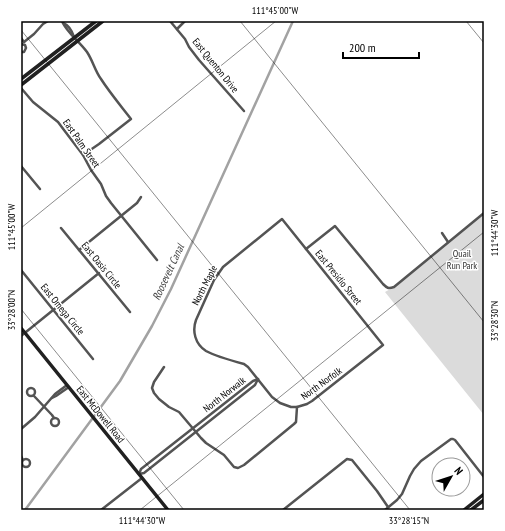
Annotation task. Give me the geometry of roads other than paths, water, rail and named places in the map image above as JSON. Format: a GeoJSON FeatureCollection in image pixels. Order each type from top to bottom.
{"type":"FeatureCollection","features":[{"type":"Feature","properties":{"kind":"main road"},"geometry":{"type":"LineString","coordinates":[[21,87],[96,21]]}},
{"type":"Feature","properties":{"kind":"main road"},"geometry":{"type":"LineString","coordinates":[[21,80],[103,21]]}},
{"type":"Feature","properties":{"kind":"main road","name":"East McDowell Road"},"geometry":{"type":"LineString","coordinates":[[21,328],[168,510]]}},
{"type":"Feature","properties":{"kind":"main road"},"geometry":{"type":"LineString","coordinates":[[464,510],[484,494]]}},
{"type":"Feature","properties":{"kind":"main road"},"geometry":{"type":"LineString","coordinates":[[471,510],[484,500]]}},
{"type":"Feature","properties":{"kind":"street"},"geometry":{"type":"LineString","coordinates":[[23,43],[34,34],[42,24],[48,21]]}},
{"type":"Feature","properties":{"kind":"street","name":"East Quenton Drive"},"geometry":{"type":"LineString","coordinates":[[170,21],[199,60],[244,111]]}},
{"type":"Feature","properties":{"kind":"street"},"geometry":{"type":"LineString","coordinates":[[176,29],[186,21]]}},
{"type":"Feature","properties":{"kind":"street"},"geometry":{"type":"LineString","coordinates":[[62,22],[90,58],[100,78],[131,119],[83,155]]}},
{"type":"Feature","properties":{"kind":"street"},"geometry":{"type":"LineString","coordinates":[[21,38],[26,46],[26,50],[21,52]]}},
{"type":"Feature","properties":{"kind":"street","name":"East Palm Street"},"geometry":{"type":"LineString","coordinates":[[21,87],[33,102],[58,122],[83,155],[101,184],[106,196],[157,260]]}},
{"type":"Feature","properties":{"kind":"street"},"geometry":{"type":"LineString","coordinates":[[21,166],[40,189]]}},
{"type":"Feature","properties":{"kind":"street"},"geometry":{"type":"LineString","coordinates":[[79,250],[137,203],[141,197]]}},
{"type":"Feature","properties":{"kind":"street"},"geometry":{"type":"LineString","coordinates":[[306,249],[335,226],[386,288],[390,289],[484,212]]}},
{"type":"Feature","properties":{"kind":"street","name":"East Presidio Street"},"geometry":{"type":"LineString","coordinates":[[282,219],[383,345]]}},
{"type":"Feature","properties":{"kind":"street","name":"North Maple"},"geometry":{"type":"LineString","coordinates":[[258,379],[244,364],[205,350],[198,343],[194,326],[218,272],[227,262],[282,219]]}},
{"type":"Feature","properties":{"kind":"street","name":"East Oasis Circle"},"geometry":{"type":"LineString","coordinates":[[61,228],[130,312]]}},
{"type":"Feature","properties":{"kind":"street"},"geometry":{"type":"LineString","coordinates":[[442,233],[448,242]]}},
{"type":"Feature","properties":{"kind":"street","name":"East Omega Circle"},"geometry":{"type":"LineString","coordinates":[[21,270],[93,359]]}},
{"type":"Feature","properties":{"kind":"street"},"geometry":{"type":"LineString","coordinates":[[21,336],[99,273]]}},
{"type":"Feature","properties":{"kind":"street","name":"North Norfolk"},"geometry":{"type":"LineString","coordinates":[[194,430],[206,443],[224,455],[234,467],[241,467],[296,422],[297,407],[312,401],[383,345]]}},
{"type":"Feature","properties":{"kind":"street"},"geometry":{"type":"LineString","coordinates":[[164,367],[154,382],[152,388],[154,393],[164,403],[179,412],[194,430]]}},
{"type":"Feature","properties":{"kind":"street"},"geometry":{"type":"LineString","coordinates":[[258,379],[276,400],[285,405],[297,407]]}},
{"type":"Feature","properties":{"kind":"street","name":"North Norwalk"},"geometry":{"type":"LineString","coordinates":[[139,474],[144,473],[228,400],[253,381],[258,379]]}},
{"type":"Feature","properties":{"kind":"street","name":"North Norwalk"},"geometry":{"type":"LineString","coordinates":[[194,430],[255,385],[258,379]]}},
{"type":"Feature","properties":{"kind":"street"},"geometry":{"type":"LineString","coordinates":[[21,430],[55,394],[68,386]]}},
{"type":"Feature","properties":{"kind":"street"},"geometry":{"type":"LineString","coordinates":[[34,396],[52,414],[54,418]]}},
{"type":"Feature","properties":{"kind":"street"},"geometry":{"type":"LineString","coordinates":[[228,400],[231,404]]}},
{"type":"Feature","properties":{"kind":"street"},"geometry":{"type":"LineString","coordinates":[[385,510],[402,494],[410,476],[420,461],[452,438],[484,477]]}},
{"type":"Feature","properties":{"kind":"street"},"geometry":{"type":"LineString","coordinates":[[21,456],[23,460]]}},
{"type":"Feature","properties":{"kind":"street"},"geometry":{"type":"LineString","coordinates":[[283,510],[347,459],[352,460],[388,507]]}},
{"type":"Feature","properties":{"kind":"street"},"geometry":{"type":"LineString","coordinates":[[101,510],[142,478]]}},
{"type":"Feature","properties":{"kind":"waterway","name":"Roosevelt Canal"},"geometry":{"type":"LineString","coordinates":[[25,510],[120,381],[152,326],[171,289],[293,21]]}},
{"type":"Feature","properties":{"kind":"park label","name":"Quail Run Park"},"geometry":{"type":"Point","coordinates":[462,258]}}]}
